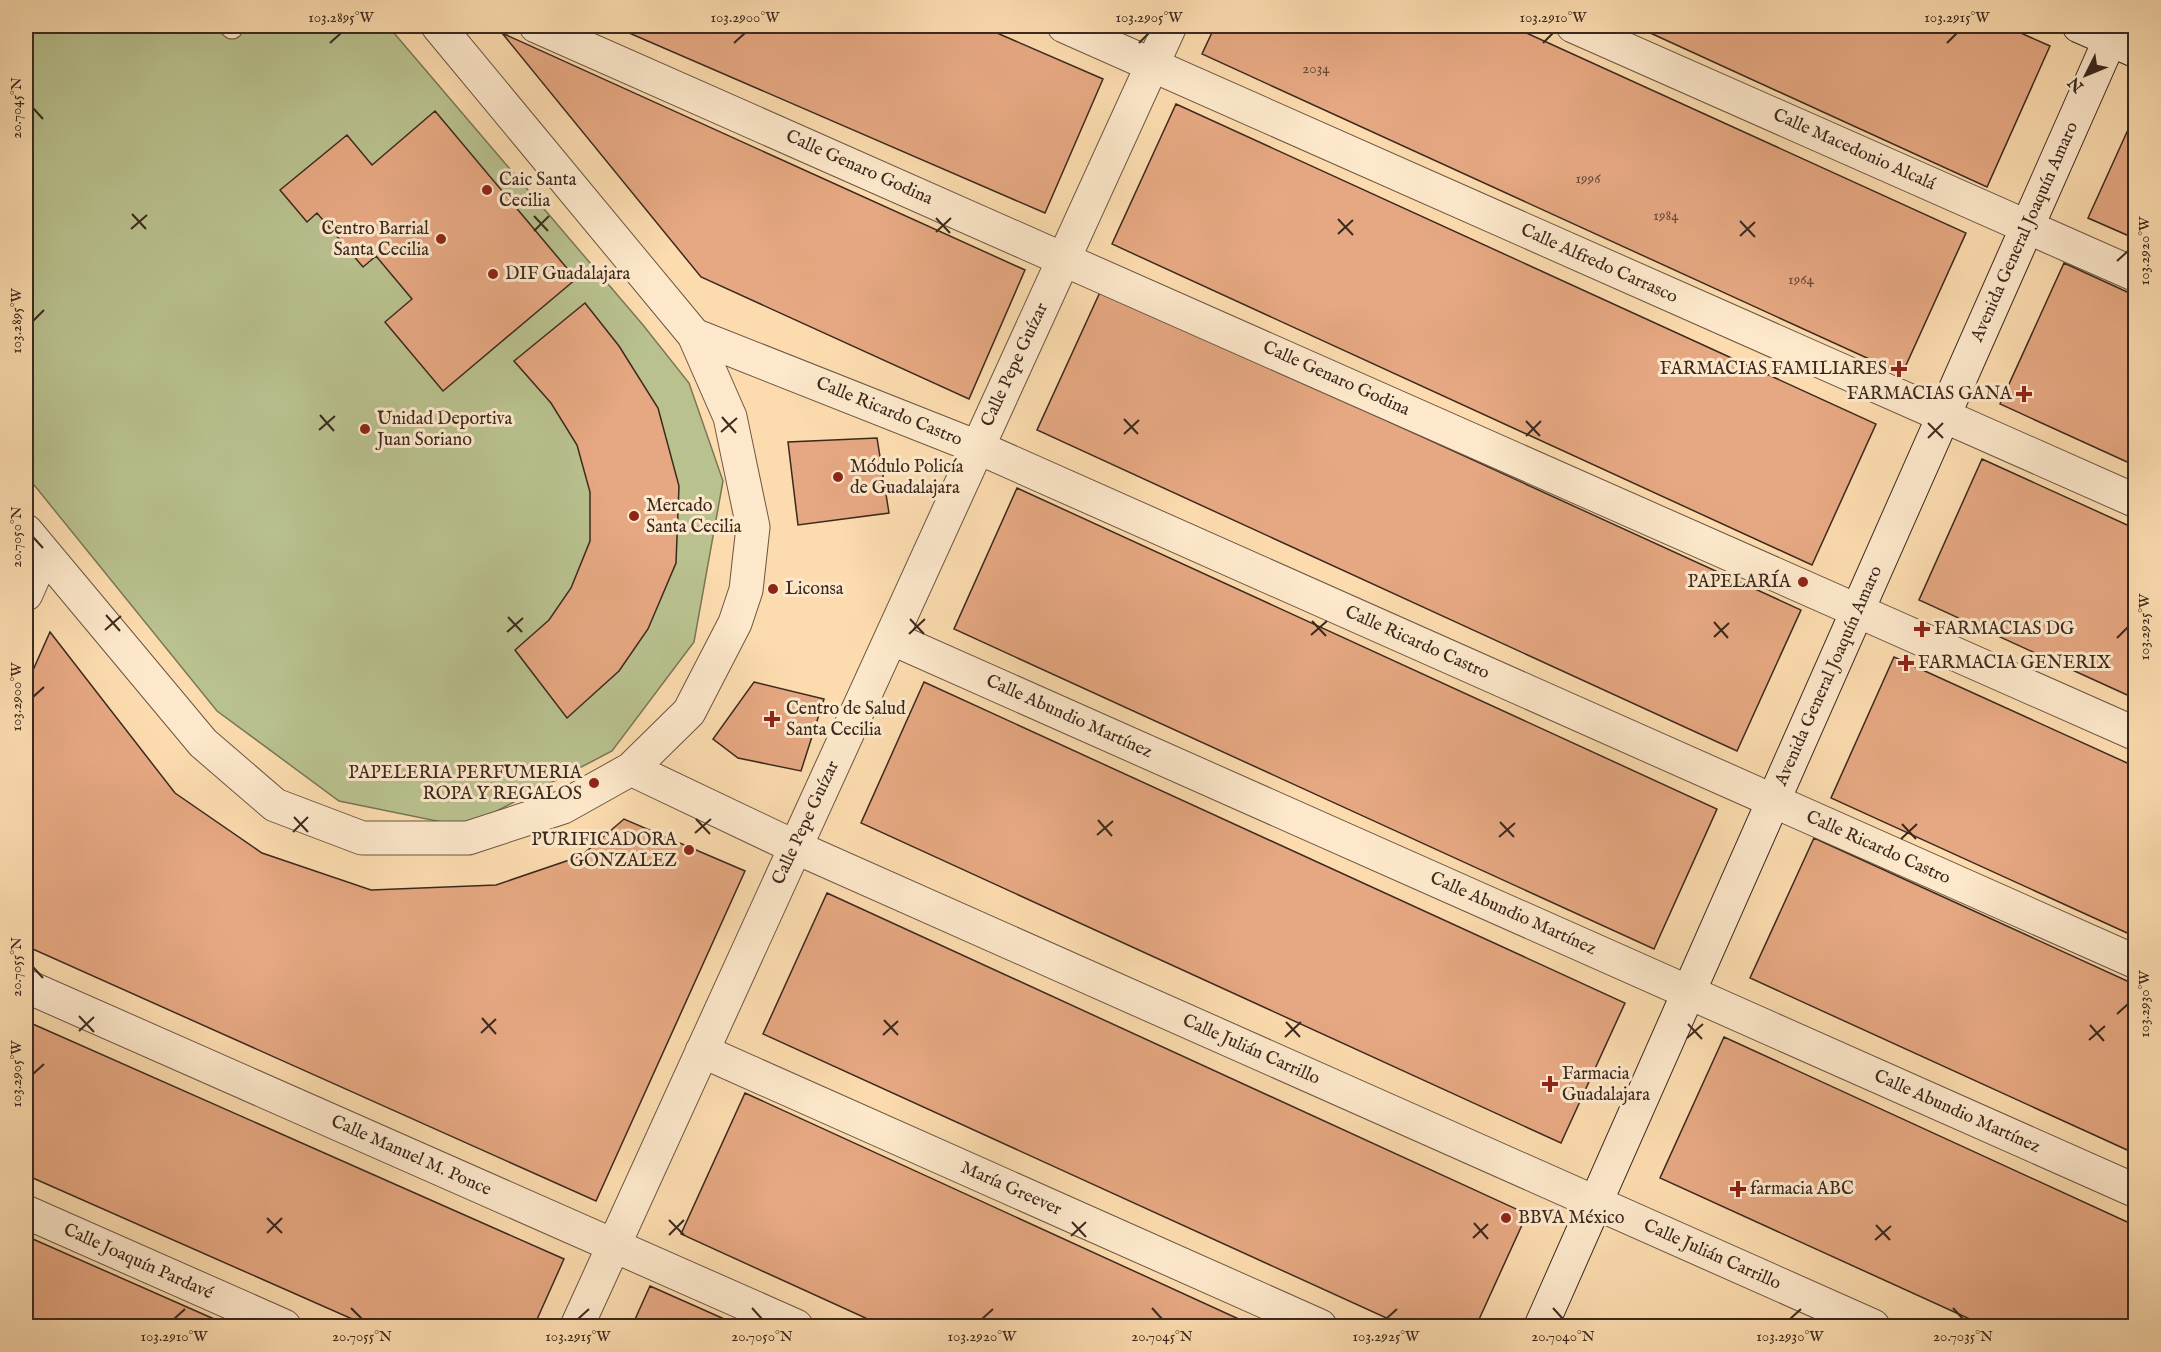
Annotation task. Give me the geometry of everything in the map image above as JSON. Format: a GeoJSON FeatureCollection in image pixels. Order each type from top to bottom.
{"type":"FeatureCollection","features":[{"type":"Feature","properties":{"kind":"street"},"geometry":{"type":"LineString","coordinates":[[35,542],[203,743],[275,805],[362,838],[468,838],[562,807],[631,769],[689,712],[735,623],[746,590],[753,527],[730,417],[694,334],[438,26]]}},
{"type":"Feature","properties":{"kind":"street","name":"Calle Genaro Godina"},"geometry":{"type":"LineString","coordinates":[[536,26],[2136,734]]}},
{"type":"Feature","properties":{"kind":"street","name":"Calle Alfredo Carrasco"},"geometry":{"type":"LineString","coordinates":[[1064,26],[2136,501]]}},
{"type":"Feature","properties":{"kind":"street","name":"Calle Pepe Guízar"},"geometry":{"type":"LineString","coordinates":[[577,1326],[1170,26]]}},
{"type":"Feature","properties":{"kind":"street","name":"Calle Macedonio Alcalá"},"geometry":{"type":"LineString","coordinates":[[1573,26],[2136,275]]}},
{"type":"Feature","properties":{"kind":"street"},"geometry":{"type":"LineString","coordinates":[[2079,26],[2121,39]]}},
{"type":"Feature","properties":{"kind":"street","name":"Avenida General Joaquín Amaro"},"geometry":{"type":"LineString","coordinates":[[1541,1326],[2028,227],[2121,39]]}},
{"type":"Feature","properties":{"kind":"street","name":"Calle Ricardo Castro"},"geometry":{"type":"LineString","coordinates":[[694,334],[977,447],[2136,962]]}},
{"type":"Feature","properties":{"kind":"street"},"geometry":{"type":"LineString","coordinates":[[26,594],[35,542]]}},
{"type":"Feature","properties":{"kind":"street","name":"Calle Abundio Martínez"},"geometry":{"type":"LineString","coordinates":[[891,638],[2136,1191]]}},
{"type":"Feature","properties":{"kind":"street","name":"Calle Julián Carrillo"},"geometry":{"type":"LineString","coordinates":[[631,769],[795,847],[1873,1326]]}},
{"type":"Feature","properties":{"kind":"street","name":"Calle Manuel M. Ponce"},"geometry":{"type":"LineString","coordinates":[[26,986],[796,1326]]}},
{"type":"Feature","properties":{"kind":"street","name":"María Greever"},"geometry":{"type":"LineString","coordinates":[[702,1051],[1320,1326]]}},
{"type":"Feature","properties":{"kind":"street","name":"Calle Joaquín Pardavé"},"geometry":{"type":"LineString","coordinates":[[26,1212],[284,1326]]}},
{"type":"Feature","properties":{"kind":"green space","name":"Unidad Deportiva Juan Soriano"},"geometry":{"type":"Polygon","coordinates":[[[26,26],[388,26],[643,325],[689,383],[723,481],[694,642],[612,751],[466,827],[339,801],[217,711],[26,475],[26,26]]]}},
{"type":"Feature","properties":{"kind":"building"},"geometry":{"type":"Polygon","coordinates":[[[613,26],[981,26],[1103,79],[1045,213],[613,26]]]}},
{"type":"Feature","properties":{"kind":"building"},"geometry":{"type":"Polygon","coordinates":[[[1215,26],[1511,26],[1966,233],[1902,374],[1202,54],[1215,26]]]}},
{"type":"Feature","properties":{"kind":"building"},"geometry":{"type":"Polygon","coordinates":[[[1635,26],[2005,26],[2050,46],[1987,187],[1635,26]]]}},
{"type":"Feature","properties":{"kind":"building"},"geometry":{"type":"Polygon","coordinates":[[[502,33],[1025,270],[969,399],[701,277],[502,33]]]}},
{"type":"Feature","properties":{"kind":"building"},"geometry":{"type":"Polygon","coordinates":[[[1176,104],[1876,424],[1812,565],[1112,244],[1176,104]]]}},
{"type":"Feature","properties":{"kind":"building","name":"Centro Barrial Santa Cecilia"},"geometry":{"type":"Polygon","coordinates":[[[435,111],[576,279],[443,391],[385,322],[412,299],[376,256],[363,267],[317,213],[307,222],[280,190],[347,135],[372,165],[435,111]]]}},
{"type":"Feature","properties":{"kind":"building"},"geometry":{"type":"Polygon","coordinates":[[[2136,112],[2136,239],[2088,218],[2136,112]]]}},
{"type":"Feature","properties":{"kind":"building"},"geometry":{"type":"Polygon","coordinates":[[[2064,263],[2136,296],[2136,466],[2000,404],[2064,263]]]}},
{"type":"Feature","properties":{"kind":"building"},"geometry":{"type":"Polygon","coordinates":[[[1101,290],[1801,610],[1737,751],[1037,430],[1101,290]]]}},
{"type":"Feature","properties":{"kind":"building","name":"Mercado Santa Cecilia"},"geometry":{"type":"Polygon","coordinates":[[[585,303],[619,346],[658,408],[679,486],[676,563],[648,629],[619,671],[567,718],[515,650],[549,620],[571,588],[590,541],[590,492],[577,445],[551,403],[514,361],[585,303]]]}},
{"type":"Feature","properties":{"kind":"building","name":"Módulo Policía de Guadalajara"},"geometry":{"type":"Polygon","coordinates":[[[877,438],[889,513],[798,525],[788,442],[877,438]]]}},
{"type":"Feature","properties":{"kind":"building"},"geometry":{"type":"Polygon","coordinates":[[[1982,459],[2136,529],[2136,699],[1919,600],[1982,459]]]}},
{"type":"Feature","properties":{"kind":"building"},"geometry":{"type":"Polygon","coordinates":[[[1017,488],[1717,809],[1654,949],[954,629],[1017,488]]]}},
{"type":"Feature","properties":{"kind":"building"},"geometry":{"type":"Polygon","coordinates":[[[50,632],[175,793],[262,853],[371,890],[496,885],[581,856],[624,819],[745,871],[596,1201],[26,946],[26,686],[50,632]]]}},
{"type":"Feature","properties":{"kind":"building"},"geometry":{"type":"Polygon","coordinates":[[[1894,657],[2136,767],[2136,937],[1831,798],[1894,657]]]}},
{"type":"Feature","properties":{"kind":"building","name":"Centro de Salud Santa Cecilia"},"geometry":{"type":"Polygon","coordinates":[[[754,682],[824,699],[801,771],[738,758],[713,739],[754,682]]]}},
{"type":"Feature","properties":{"kind":"building"},"geometry":{"type":"Polygon","coordinates":[[[924,682],[1625,1003],[1561,1143],[861,823],[924,682]]]}},
{"type":"Feature","properties":{"kind":"building"},"geometry":{"type":"Polygon","coordinates":[[[1814,838],[2136,985],[2136,1154],[1750,978],[1814,838]]]}},
{"type":"Feature","properties":{"kind":"building"},"geometry":{"type":"Polygon","coordinates":[[[827,893],[1527,1214],[1476,1326],[1404,1326],[763,1034],[827,893]]]}},
{"type":"Feature","properties":{"kind":"building"},"geometry":{"type":"Polygon","coordinates":[[[26,1021],[564,1259],[534,1326],[368,1326],[26,1175],[26,1021]]]}},
{"type":"Feature","properties":{"kind":"building"},"geometry":{"type":"Polygon","coordinates":[[[1724,1037],[2136,1226],[2136,1326],[1985,1326],[1660,1178],[1724,1037]]]}},
{"type":"Feature","properties":{"kind":"building"},"geometry":{"type":"Polygon","coordinates":[[[745,1093],[1254,1326],[883,1326],[681,1234],[745,1093]]]}},
{"type":"Feature","properties":{"kind":"building"},"geometry":{"type":"Polygon","coordinates":[[[26,1236],[230,1326],[26,1326],[26,1236]]]}},
{"type":"Feature","properties":{"kind":"building"},"geometry":{"type":"Polygon","coordinates":[[[650,1286],[740,1326],[632,1326],[650,1286]]]}},
{"type":"Feature","properties":{"kind":"place","name":"Caic Santa Cecilia"},"geometry":{"type":"Point","coordinates":[487,190]}},
{"type":"Feature","properties":{"kind":"place","name":"Centro Barrial Santa Cecilia"},"geometry":{"type":"Point","coordinates":[441,239]}},
{"type":"Feature","properties":{"kind":"place","name":"DIF Guadalajara"},"geometry":{"type":"Point","coordinates":[493,274]}},
{"type":"Feature","properties":{"kind":"place","name":"FARMACIAS FAMILIARES"},"geometry":{"type":"Point","coordinates":[1899,369]}},
{"type":"Feature","properties":{"kind":"place","name":"FARMACIAS GANA"},"geometry":{"type":"Point","coordinates":[2024,394]}},
{"type":"Feature","properties":{"kind":"place","name":"Unidad Deportiva Juan Soriano"},"geometry":{"type":"Point","coordinates":[365,429]}},
{"type":"Feature","properties":{"kind":"place","name":"Módulo Policía de Guadalajara"},"geometry":{"type":"Point","coordinates":[838,477]}},
{"type":"Feature","properties":{"kind":"place","name":"Mercado Santa Cecilia"},"geometry":{"type":"Point","coordinates":[634,516]}},
{"type":"Feature","properties":{"kind":"place","name":"PAPELARÍA"},"geometry":{"type":"Point","coordinates":[1803,582]}},
{"type":"Feature","properties":{"kind":"place","name":"Liconsa"},"geometry":{"type":"Point","coordinates":[773,589]}},
{"type":"Feature","properties":{"kind":"place","name":"FARMACIAS DG"},"geometry":{"type":"Point","coordinates":[1922,629]}},
{"type":"Feature","properties":{"kind":"place","name":"FARMACIA GENERIX"},"geometry":{"type":"Point","coordinates":[1906,663]}},
{"type":"Feature","properties":{"kind":"place","name":"Centro de Salud Santa Cecilia"},"geometry":{"type":"Point","coordinates":[772,719]}},
{"type":"Feature","properties":{"kind":"place","name":"PAPELERIA PERFUMERIA ROPA Y REGALOS"},"geometry":{"type":"Point","coordinates":[594,783]}},
{"type":"Feature","properties":{"kind":"place","name":"PURIFICADORA GONZALEZ"},"geometry":{"type":"Point","coordinates":[689,850]}},
{"type":"Feature","properties":{"kind":"place","name":"Farmacia Guadalajara"},"geometry":{"type":"Point","coordinates":[1550,1084]}},
{"type":"Feature","properties":{"kind":"place","name":"farmacia ABC"},"geometry":{"type":"Point","coordinates":[1738,1189]}},
{"type":"Feature","properties":{"kind":"place","name":"BBVA México"},"geometry":{"type":"Point","coordinates":[1506,1218]}}]}
